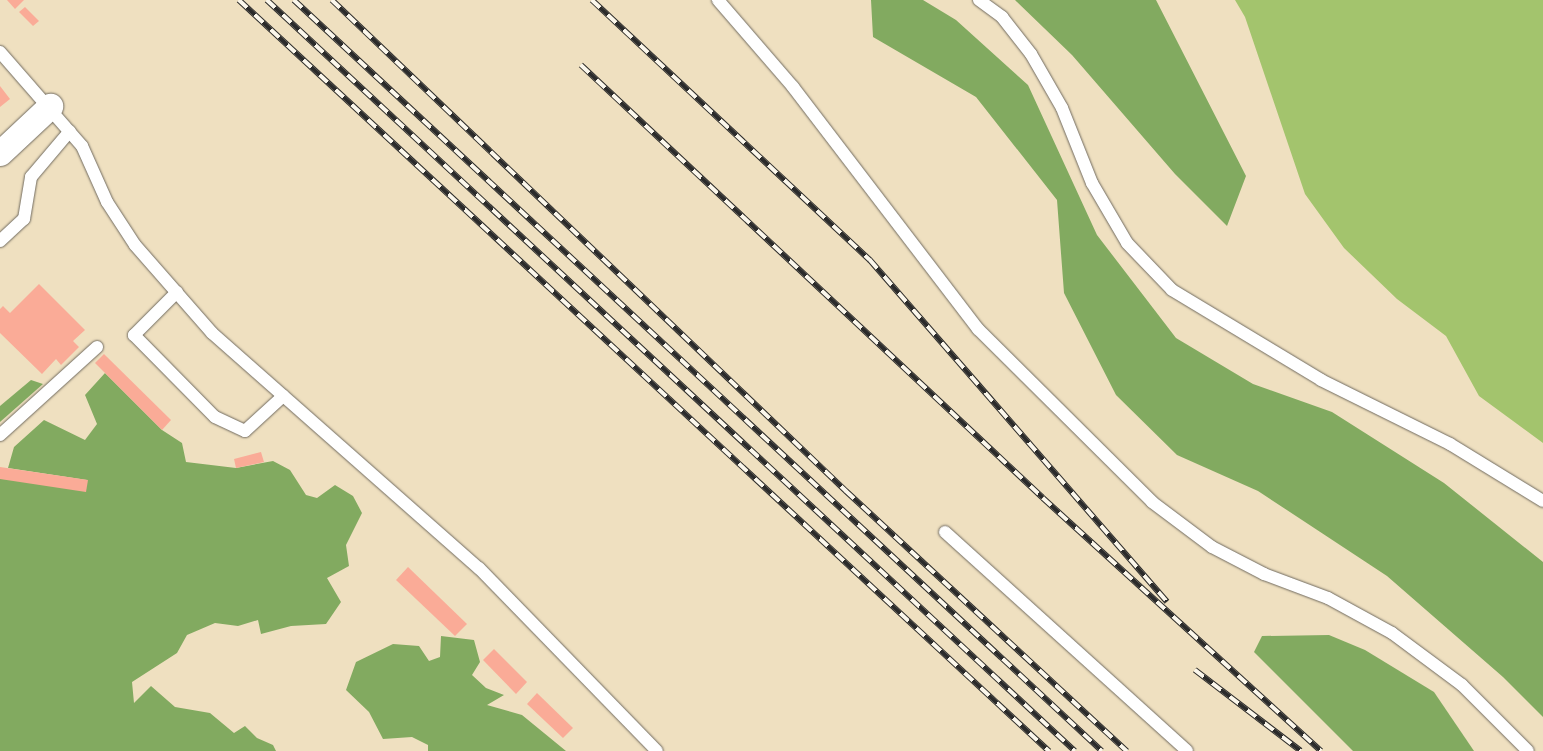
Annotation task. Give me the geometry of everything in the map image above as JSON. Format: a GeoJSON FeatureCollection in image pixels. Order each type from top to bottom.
{"type":"FeatureCollection","features":[{"type":"Feature","properties":{"kind":"street"},"geometry":{"type":"LineString","coordinates":[[0,153],[50,106]]}},
{"type":"Feature","properties":{"kind":"lane"},"geometry":{"type":"LineString","coordinates":[[718,0],[793,87],[978,329],[1152,502],[1212,547],[1264,574],[1328,598],[1392,633],[1462,685],[1528,751]]}},
{"type":"Feature","properties":{"kind":"lane"},"geometry":{"type":"LineString","coordinates":[[979,0],[1002,17],[1031,54],[1062,108],[1092,182],[1127,243],[1172,290],[1321,380],[1450,444],[1543,501]]}},
{"type":"Feature","properties":{"kind":"lane"},"geometry":{"type":"LineString","coordinates":[[0,52],[50,106],[82,146],[107,202],[135,245],[212,333],[479,568],[657,751]]}},
{"type":"Feature","properties":{"kind":"lane"},"geometry":{"type":"LineString","coordinates":[[0,241],[24,220],[30,177],[70,131]]}},
{"type":"Feature","properties":{"kind":"lane"},"geometry":{"type":"LineString","coordinates":[[177,292],[134,335],[215,417],[245,431],[284,396]]}},
{"type":"Feature","properties":{"kind":"lane"},"geometry":{"type":"LineString","coordinates":[[0,434],[97,347]]}},
{"type":"Feature","properties":{"kind":"lane"},"geometry":{"type":"LineString","coordinates":[[945,532],[1188,751]]}},
{"type":"Feature","properties":{"kind":"green space"},"geometry":{"type":"Polygon","coordinates":[[[871,0],[923,0],[956,20],[1028,85],[1097,235],[1176,338],[1253,384],[1332,412],[1444,483],[1543,562],[1543,717],[1503,677],[1387,576],[1258,491],[1177,455],[1116,395],[1064,293],[1057,200],[976,97],[873,37],[871,0]]]}},
{"type":"Feature","properties":{"kind":"green space"},"geometry":{"type":"Polygon","coordinates":[[[1015,0],[1156,0],[1246,176],[1227,226],[1175,174],[1072,55],[1015,0]]]}},
{"type":"Feature","properties":{"kind":"green space"},"geometry":{"type":"Polygon","coordinates":[[[1235,0],[1543,0],[1543,443],[1479,396],[1446,336],[1397,299],[1344,248],[1305,194],[1245,17],[1235,0]]]}},
{"type":"Feature","properties":{"kind":"green space"},"geometry":{"type":"Polygon","coordinates":[[[105,373],[162,430],[182,443],[186,462],[236,468],[273,461],[290,470],[306,495],[317,498],[335,485],[353,496],[362,513],[346,545],[349,566],[327,578],[341,602],[326,624],[291,626],[261,634],[258,620],[238,626],[215,623],[187,635],[177,653],[132,682],[134,703],[151,686],[175,707],[210,713],[234,733],[245,726],[257,738],[273,745],[276,751],[0,751],[0,479],[87,480],[8,468],[14,447],[44,420],[85,440],[97,424],[85,395],[105,373]]]}},
{"type":"Feature","properties":{"kind":"green space"},"geometry":{"type":"Polygon","coordinates":[[[31,380],[43,384],[0,422],[0,406],[31,380]]]}},
{"type":"Feature","properties":{"kind":"green space"},"geometry":{"type":"Polygon","coordinates":[[[1329,635],[1365,650],[1434,692],[1474,751],[1353,751],[1254,652],[1262,636],[1329,635]]]}},
{"type":"Feature","properties":{"kind":"green space"},"geometry":{"type":"Polygon","coordinates":[[[441,636],[474,640],[480,662],[472,675],[486,688],[504,695],[487,705],[522,715],[566,751],[428,751],[428,745],[412,737],[383,739],[369,712],[346,690],[356,662],[393,644],[419,646],[429,661],[440,657],[441,636]]]}},
{"type":"Feature","properties":{"kind":"building"},"geometry":{"type":"Polygon","coordinates":[[[7,0],[24,0],[15,9],[7,0]]]}},
{"type":"Feature","properties":{"kind":"building"},"geometry":{"type":"Polygon","coordinates":[[[25,7],[39,21],[33,26],[19,12],[25,7]]]}},
{"type":"Feature","properties":{"kind":"building"},"geometry":{"type":"Polygon","coordinates":[[[0,86],[10,99],[0,107],[0,86]]]}},
{"type":"Feature","properties":{"kind":"building"},"geometry":{"type":"Polygon","coordinates":[[[39,284],[85,330],[73,341],[79,347],[61,365],[56,359],[42,374],[0,333],[0,309],[3,306],[10,313],[39,284]]]}},
{"type":"Feature","properties":{"kind":"building"},"geometry":{"type":"Polygon","coordinates":[[[104,354],[171,420],[162,430],[95,363],[104,354]]]}},
{"type":"Feature","properties":{"kind":"building"},"geometry":{"type":"Polygon","coordinates":[[[261,452],[264,462],[236,468],[234,459],[261,452]]]}},
{"type":"Feature","properties":{"kind":"building"},"geometry":{"type":"Polygon","coordinates":[[[0,467],[88,480],[86,492],[0,479],[0,467]]]}},
{"type":"Feature","properties":{"kind":"building"},"geometry":{"type":"Polygon","coordinates":[[[408,567],[467,624],[455,636],[396,580],[408,567]]]}},
{"type":"Feature","properties":{"kind":"building"},"geometry":{"type":"Polygon","coordinates":[[[494,649],[527,682],[516,694],[483,660],[494,649]]]}},
{"type":"Feature","properties":{"kind":"building"},"geometry":{"type":"Polygon","coordinates":[[[537,693],[573,728],[563,738],[527,704],[537,693]]]}},
{"type":"Feature","properties":{"kind":"railway"},"geometry":{"type":"LineString","coordinates":[[239,0],[1049,751]]}},
{"type":"Feature","properties":{"kind":"railway"},"geometry":{"type":"LineString","coordinates":[[267,0],[1075,751]]}},
{"type":"Feature","properties":{"kind":"railway"},"geometry":{"type":"LineString","coordinates":[[294,0],[1102,751]]}},
{"type":"Feature","properties":{"kind":"railway"},"geometry":{"type":"LineString","coordinates":[[332,0],[846,491],[1127,751]]}},
{"type":"Feature","properties":{"kind":"railway"},"geometry":{"type":"LineString","coordinates":[[592,0],[870,260],[1167,602]]}},
{"type":"Feature","properties":{"kind":"railway"},"geometry":{"type":"LineString","coordinates":[[581,65],[1043,498],[1321,751]]}},
{"type":"Feature","properties":{"kind":"railway"},"geometry":{"type":"LineString","coordinates":[[1195,670],[1301,751]]}}]}
